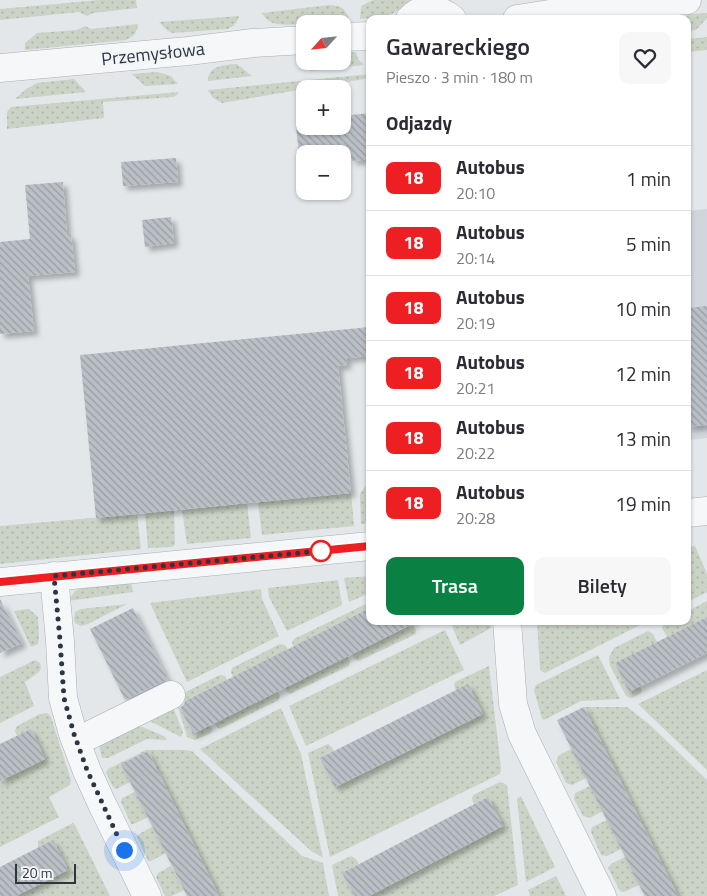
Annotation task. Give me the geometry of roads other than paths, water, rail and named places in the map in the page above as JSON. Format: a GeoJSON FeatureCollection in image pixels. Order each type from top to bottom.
{"type":"FeatureCollection","features":[{"type":"Feature","properties":{"kind":"street"},"geometry":{"type":"LineString","coordinates":[[543,15],[687,0]]}},
{"type":"Feature","properties":{"kind":"street"},"geometry":{"type":"LineString","coordinates":[[413,15],[427,9],[440,11],[446,15]]}},
{"type":"Feature","properties":{"kind":"street"},"geometry":{"type":"LineString","coordinates":[[351,37],[366,36]]}},
{"type":"Feature","properties":{"kind":"street","name":"Przemysłowa"},"geometry":{"type":"LineString","coordinates":[[0,68],[188,51],[253,43],[296,41]]}},
{"type":"Feature","properties":{"kind":"street"},"geometry":{"type":"LineString","coordinates":[[691,513],[707,511]]}},
{"type":"Feature","properties":{"kind":"street"},"geometry":{"type":"LineString","coordinates":[[0,582],[366,546]]}},
{"type":"Feature","properties":{"kind":"street"},"geometry":{"type":"LineString","coordinates":[[54,576],[64,698],[74,734],[102,804],[147,896]]}},
{"type":"Feature","properties":{"kind":"street"},"geometry":{"type":"LineString","coordinates":[[507,625],[512,704],[522,734],[602,896]]}},
{"type":"Feature","properties":{"kind":"street"},"geometry":{"type":"LineString","coordinates":[[90,735],[171,695]]}}]}
